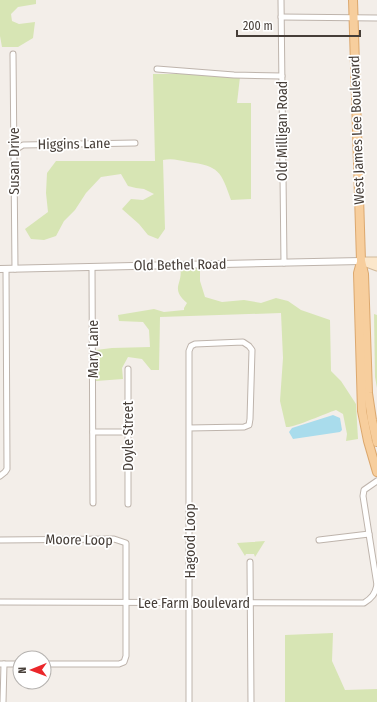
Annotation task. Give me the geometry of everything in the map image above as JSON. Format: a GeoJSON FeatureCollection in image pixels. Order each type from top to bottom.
{"type":"FeatureCollection","features":[{"type":"Feature","properties":{"kind":"main road","name":"West James Lee Boulevard"},"geometry":{"type":"LineString","coordinates":[[353,0],[361,261],[364,274],[368,393],[377,442]]}},
{"type":"Feature","properties":{"kind":"main road","name":"West James Lee Boulevard"},"geometry":{"type":"LineString","coordinates":[[361,261],[358,273],[362,411],[368,441],[377,472]]}},
{"type":"Feature","properties":{"kind":"main road"},"geometry":{"type":"LineString","coordinates":[[361,261],[377,261]]}},
{"type":"Feature","properties":{"kind":"main road"},"geometry":{"type":"LineString","coordinates":[[361,261],[377,267]]}},
{"type":"Feature","properties":{"kind":"street","name":"Old Milligan Road"},"geometry":{"type":"LineString","coordinates":[[281,0],[284,263]]}},
{"type":"Feature","properties":{"kind":"street"},"geometry":{"type":"LineString","coordinates":[[281,17],[377,18]]}},
{"type":"Feature","properties":{"kind":"street","name":"Susan Drive"},"geometry":{"type":"LineString","coordinates":[[13,54],[15,269]]}},
{"type":"Feature","properties":{"kind":"street"},"geometry":{"type":"LineString","coordinates":[[157,69],[215,74],[282,76]]}},
{"type":"Feature","properties":{"kind":"street","name":"Higgins Lane"},"geometry":{"type":"LineString","coordinates":[[15,150],[23,145],[135,143]]}},
{"type":"Feature","properties":{"kind":"street","name":"Old Bethel Road"},"geometry":{"type":"LineString","coordinates":[[3,269],[361,261]]}},
{"type":"Feature","properties":{"kind":"street","name":"Mary Lane"},"geometry":{"type":"LineString","coordinates":[[92,267],[93,503]]}},
{"type":"Feature","properties":{"kind":"street"},"geometry":{"type":"LineString","coordinates":[[0,476],[6,469],[3,269]]}},
{"type":"Feature","properties":{"kind":"street","name":"Hagood Loop"},"geometry":{"type":"LineString","coordinates":[[189,428],[244,428],[249,425],[252,350],[249,346],[243,342],[195,344],[191,346],[189,351],[189,428],[190,602],[189,702]]}},
{"type":"Feature","properties":{"kind":"street","name":"Doyle Street"},"geometry":{"type":"LineString","coordinates":[[128,369],[128,504]]}},
{"type":"Feature","properties":{"kind":"street"},"geometry":{"type":"LineString","coordinates":[[93,432],[128,432]]}},
{"type":"Feature","properties":{"kind":"street","name":"Lee Farm Boulevard"},"geometry":{"type":"LineString","coordinates":[[0,602],[364,603],[375,593],[377,585],[363,496],[364,490],[377,481]]}},
{"type":"Feature","properties":{"kind":"street"},"geometry":{"type":"LineString","coordinates":[[319,540],[369,534]]}},
{"type":"Feature","properties":{"kind":"street","name":"Moore Loop"},"geometry":{"type":"LineString","coordinates":[[0,540],[114,539],[126,543],[126,656],[124,662],[118,664],[52,664]]}},
{"type":"Feature","properties":{"kind":"street"},"geometry":{"type":"LineString","coordinates":[[250,562],[251,702]]}},
{"type":"Feature","properties":{"kind":"street"},"geometry":{"type":"LineString","coordinates":[[2,664],[3,702]]}},
{"type":"Feature","properties":{"kind":"green space"},"geometry":{"type":"Polygon","coordinates":[[[0,0],[36,0],[36,4],[18,7],[11,14],[12,21],[19,24],[35,22],[33,38],[18,47],[2,47],[0,36],[0,0]]]}},
{"type":"Feature","properties":{"kind":"green space"},"geometry":{"type":"Polygon","coordinates":[[[153,74],[197,74],[206,76],[240,77],[237,103],[251,103],[251,199],[231,200],[221,176],[213,168],[166,159],[163,160],[165,229],[158,239],[148,235],[139,224],[122,209],[131,199],[143,200],[154,194],[144,189],[128,186],[121,174],[101,177],[86,193],[75,210],[64,221],[56,236],[44,240],[31,239],[25,229],[48,212],[46,193],[47,173],[56,161],[155,161],[153,74]]]}},
{"type":"Feature","properties":{"kind":"green space"},"geometry":{"type":"Polygon","coordinates":[[[180,267],[200,268],[200,281],[205,297],[222,302],[244,300],[261,303],[276,298],[288,301],[301,310],[330,320],[331,371],[341,381],[356,404],[358,439],[346,441],[347,434],[343,414],[336,410],[303,423],[286,427],[280,401],[283,358],[281,313],[160,317],[159,370],[151,370],[142,359],[128,357],[122,368],[123,379],[96,381],[96,350],[150,347],[149,330],[143,322],[119,321],[118,315],[154,309],[164,312],[184,310],[187,303],[182,298],[178,289],[181,273],[180,267]]]}},
{"type":"Feature","properties":{"kind":"green space"},"geometry":{"type":"Polygon","coordinates":[[[374,314],[377,315],[377,388],[375,377],[374,314]]]}},
{"type":"Feature","properties":{"kind":"green space"},"geometry":{"type":"Polygon","coordinates":[[[265,541],[255,557],[254,554],[246,554],[245,556],[237,543],[265,541]]]}},
{"type":"Feature","properties":{"kind":"green space"},"geometry":{"type":"Polygon","coordinates":[[[333,633],[332,661],[345,690],[377,689],[377,702],[285,702],[285,635],[333,633]]]}},
{"type":"Feature","properties":{"kind":"water"},"geometry":{"type":"Polygon","coordinates":[[[333,415],[340,418],[342,430],[340,432],[293,439],[289,432],[292,428],[333,415]]]}}]}
